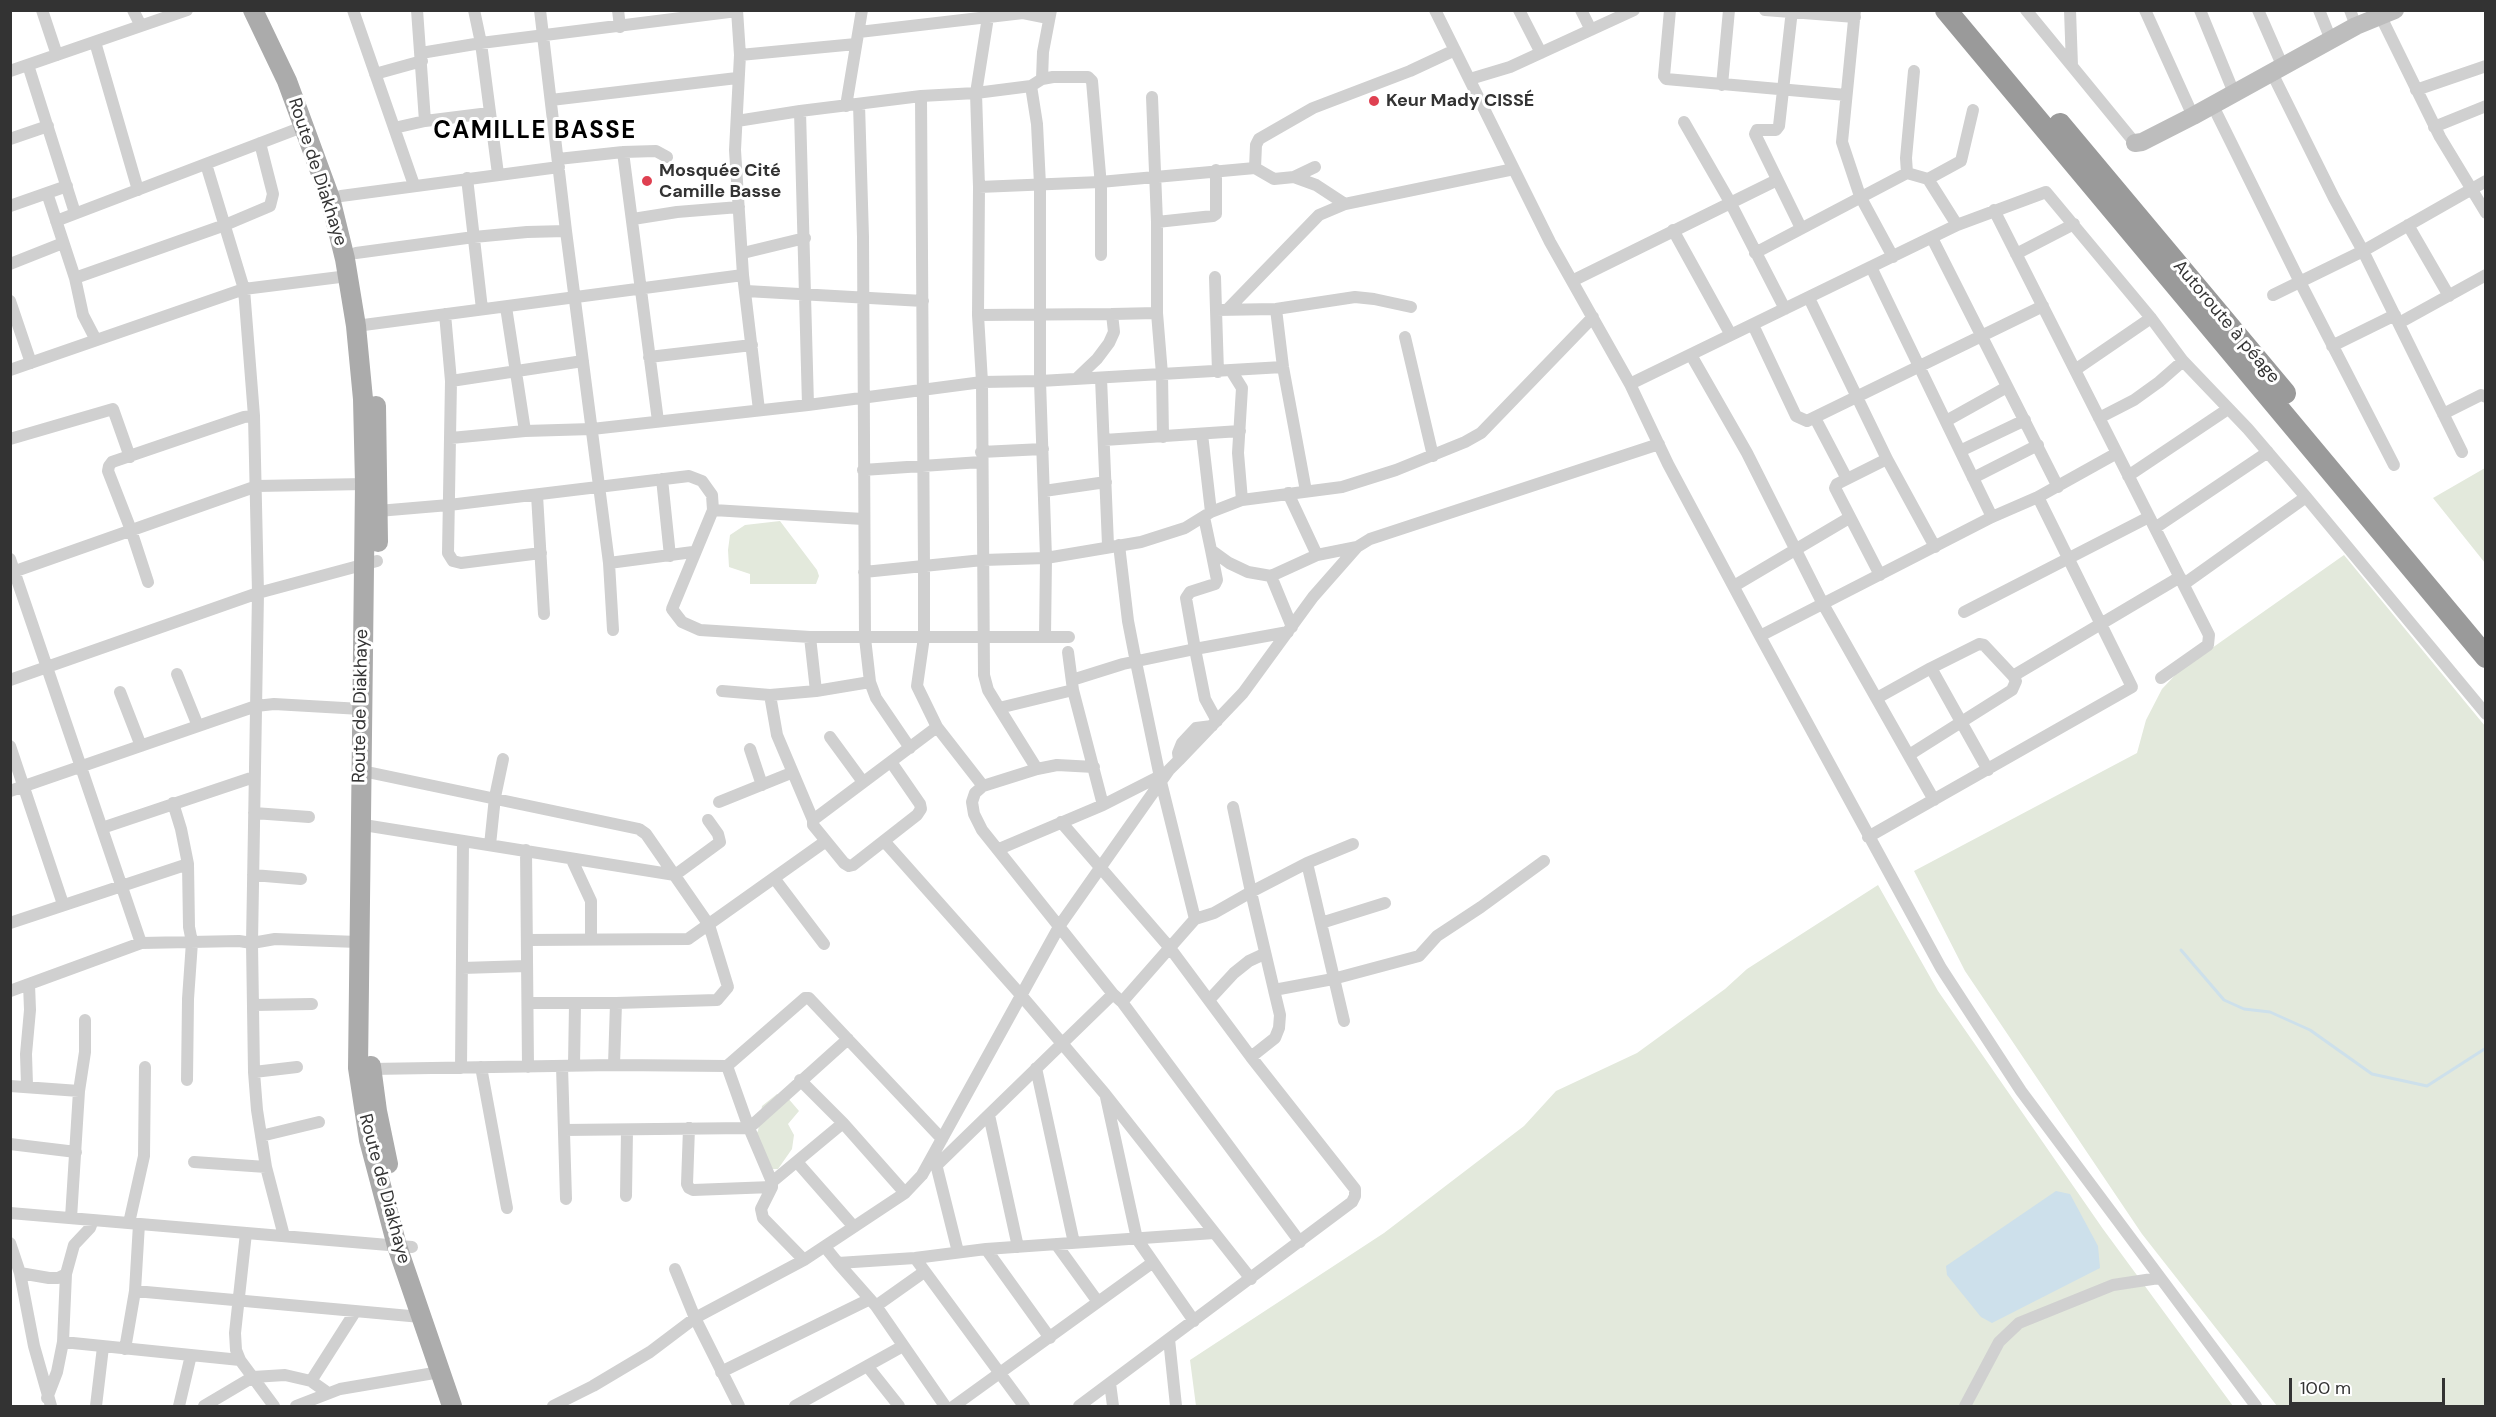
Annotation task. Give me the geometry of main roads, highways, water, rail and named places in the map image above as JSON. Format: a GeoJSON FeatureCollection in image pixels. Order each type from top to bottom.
{"type":"FeatureCollection","features":[{"type":"Feature","properties":{"kind":"highway"},"geometry":{"type":"LineString","coordinates":[[1946,10],[2486,657]]}},
{"type":"Feature","properties":{"kind":"highway","name":"Autoroute à péage"},"geometry":{"type":"LineString","coordinates":[[1965,10],[2486,634]]}},
{"type":"Feature","properties":{"kind":"main road","name":"Route de Diakhaye"},"geometry":{"type":"LineString","coordinates":[[253,10],[287,81],[330,198],[375,384],[378,511],[370,563],[361,709],[357,1041],[361,1097],[369,1140],[404,1247],[466,1407]]}},
{"type":"Feature","properties":{"kind":"main road","name":"Route de Diakhaye"},"geometry":{"type":"LineString","coordinates":[[267,10],[305,88],[341,196],[356,253],[362,325],[365,484],[370,563],[371,1069],[404,1247],[421,1317],[452,1407]]}},
{"type":"Feature","properties":{"kind":"water"},"geometry":{"type":"Polygon","coordinates":[[[2056,1191],[2070,1194],[2098,1246],[2100,1268],[1992,1323],[1981,1317],[1947,1275],[1946,1266],[2056,1191]]]}},
{"type":"Feature","properties":{"kind":"waterway"},"geometry":{"type":"LineString","coordinates":[[2181,950],[2224,1000],[2244,1009],[2270,1012],[2310,1030],[2372,1074],[2427,1086],[2486,1048]]}},
{"type":"Feature","properties":{"kind":"place","name":"Keur Mady CISSÉ"},"geometry":{"type":"Point","coordinates":[1374,101]}},
{"type":"Feature","properties":{"kind":"place","name":"Mosquée Cité Camille Basse"},"geometry":{"type":"Point","coordinates":[647,181]}},
{"type":"Feature","properties":{"kind":"district","name":"CAMILLE BASSE"},"geometry":{"type":"Point","coordinates":[535,132]}}]}
